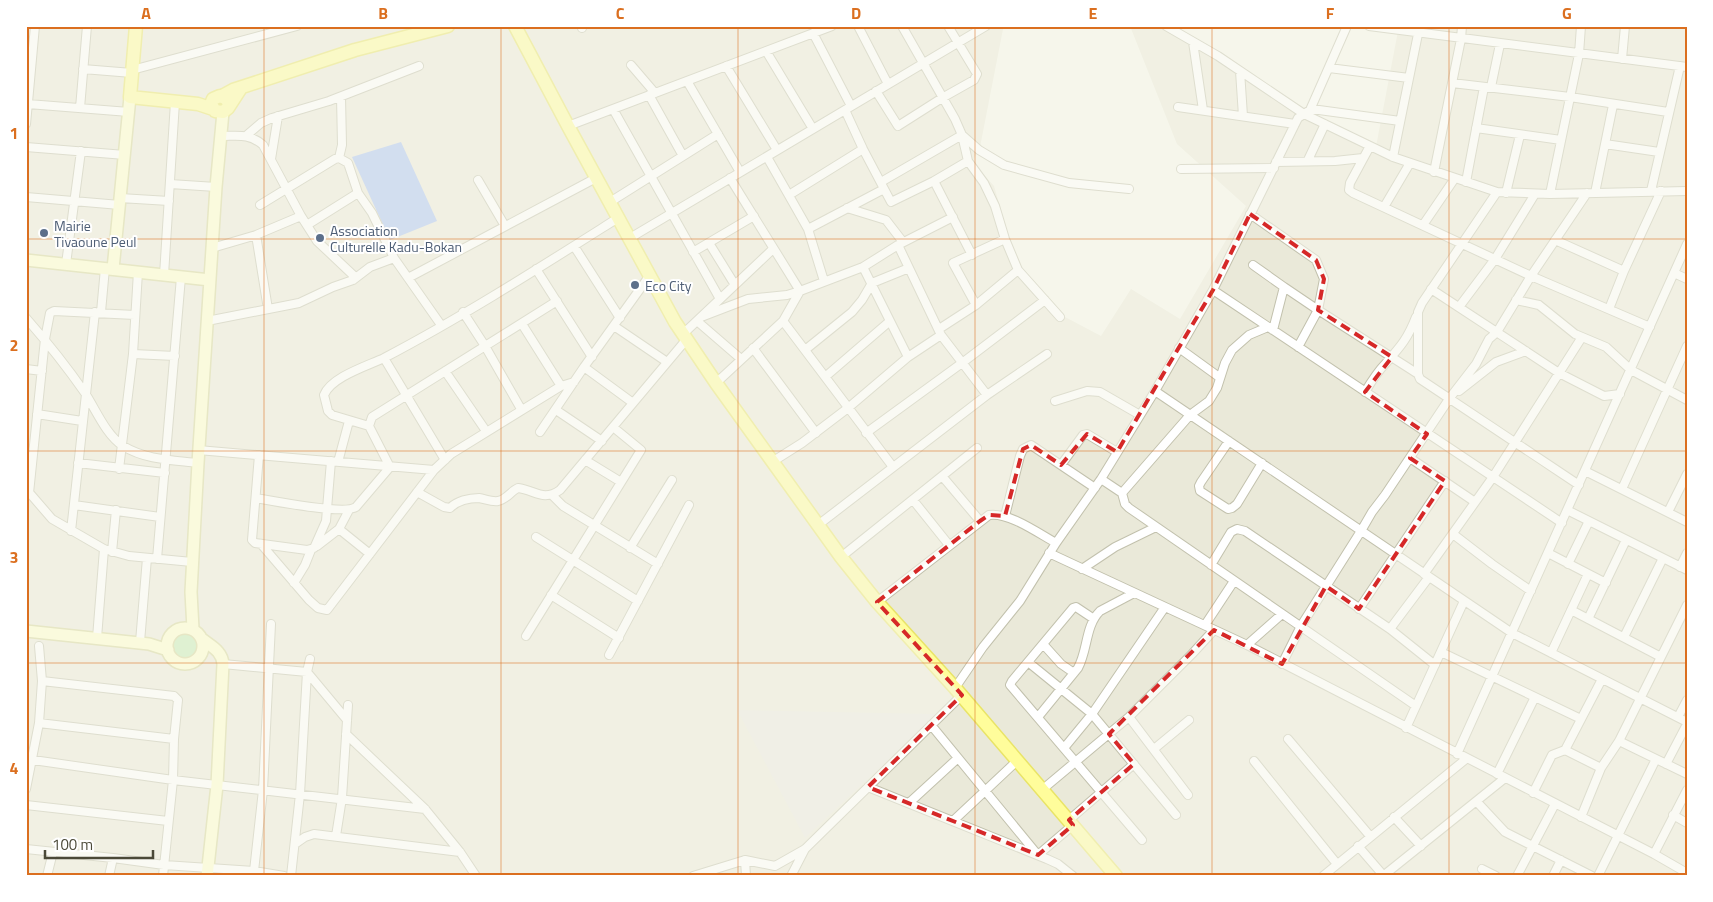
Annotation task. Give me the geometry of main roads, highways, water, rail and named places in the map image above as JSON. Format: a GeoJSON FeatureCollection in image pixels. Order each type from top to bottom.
{"type":"FeatureCollection","features":[{"type":"Feature","properties":{"kind":"main road"},"geometry":{"type":"LineString","coordinates":[[136,26],[130,97],[198,104],[220,104],[241,88],[355,50],[448,26]]}},
{"type":"Feature","properties":{"kind":"main road"},"geometry":{"type":"LineString","coordinates":[[515,26],[650,275],[685,337],[716,383],[841,557],[877,602],[959,691],[1116,876]]}},
{"type":"Feature","properties":{"kind":"water"},"geometry":{"type":"Polygon","coordinates":[[[401,142],[437,221],[390,240],[352,157],[401,142]]]}},
{"type":"Feature","properties":{"kind":"place","name":"Mairie Tivaoune Peul"},"geometry":{"type":"Point","coordinates":[44,233]}},
{"type":"Feature","properties":{"kind":"place","name":"Association Culturelle Kadu-Bokan"},"geometry":{"type":"Point","coordinates":[320,238]}},
{"type":"Feature","properties":{"kind":"place","name":"Eco City"},"geometry":{"type":"Point","coordinates":[635,285]}}]}
